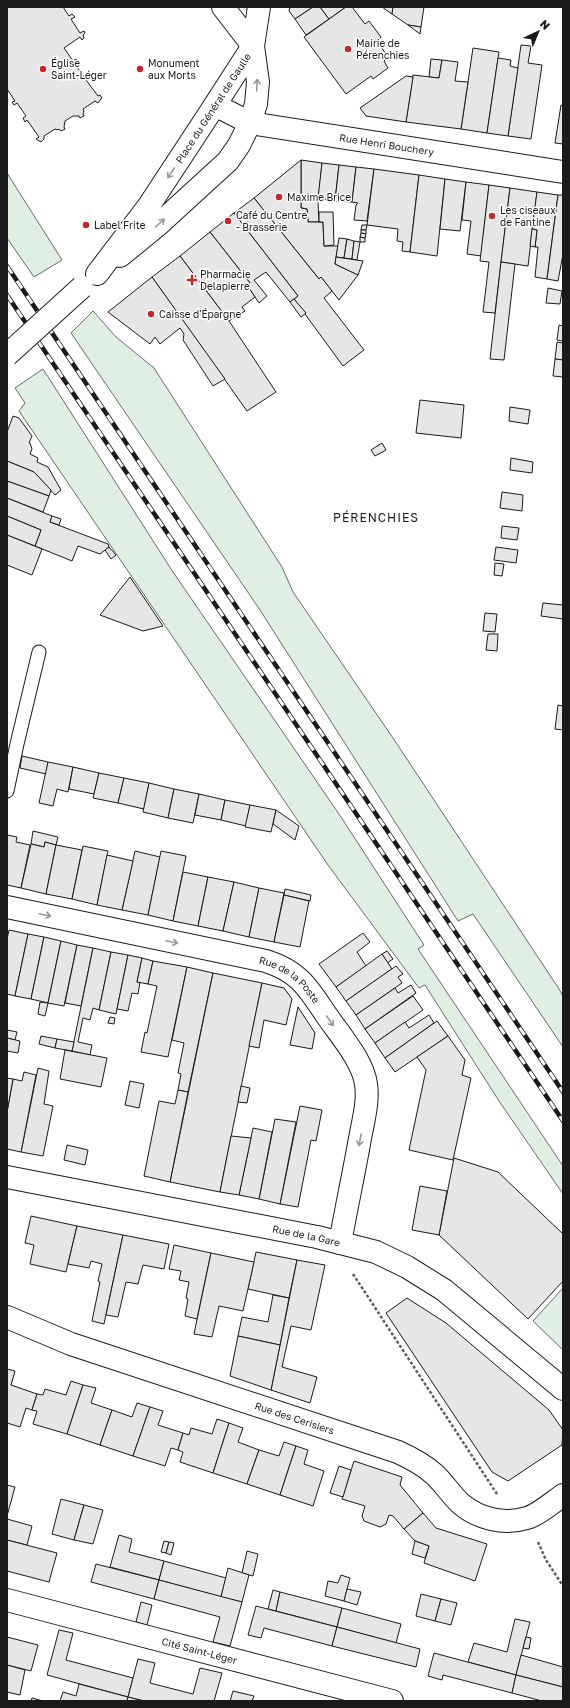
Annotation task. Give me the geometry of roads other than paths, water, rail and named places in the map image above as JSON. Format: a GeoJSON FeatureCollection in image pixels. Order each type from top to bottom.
{"type":"FeatureCollection","features":[{"type":"Feature","properties":{"kind":"street"},"geometry":{"type":"LineString","coordinates":[[223,7],[253,46]]}},
{"type":"Feature","properties":{"kind":"street"},"geometry":{"type":"LineString","coordinates":[[253,46],[258,7]]}},
{"type":"Feature","properties":{"kind":"street","name":"Place du Général de Gaulle"},"geometry":{"type":"LineString","coordinates":[[89,280],[148,207],[253,46]]}},
{"type":"Feature","properties":{"kind":"street","name":"Place du Général de Gaulle"},"geometry":{"type":"LineString","coordinates":[[89,280],[135,245],[228,161],[239,145],[250,123],[256,104],[258,82],[253,46]]}},
{"type":"Feature","properties":{"kind":"street","name":"Rue Henri Bouchery"},"geometry":{"type":"LineString","coordinates":[[215,105],[250,123],[563,172]]}},
{"type":"Feature","properties":{"kind":"street"},"geometry":{"type":"LineString","coordinates":[[7,355],[89,280]]}},
{"type":"Feature","properties":{"kind":"street","name":"Rue de la Poste"},"geometry":{"type":"LineString","coordinates":[[7,908],[266,961],[281,966],[297,976],[310,990],[347,1045],[361,1069],[366,1084],[366,1108],[335,1241]]}},
{"type":"Feature","properties":{"kind":"street","name":"Rue de la Gare"},"geometry":{"type":"LineString","coordinates":[[7,1177],[335,1241],[386,1256],[427,1278],[463,1305],[563,1389]]}},
{"type":"Feature","properties":{"kind":"street","name":"Rue des Cerisiers"},"geometry":{"type":"LineString","coordinates":[[7,1317],[71,1344],[398,1452],[419,1462],[435,1475],[461,1503],[476,1514],[494,1521],[522,1519],[563,1495]]}},
{"type":"Feature","properties":{"kind":"street","name":"Cité Saint-Léger"},"geometry":{"type":"LineString","coordinates":[[7,1600],[392,1701]]}},
{"type":"Feature","properties":{"kind":"lane"},"geometry":{"type":"LineString","coordinates":[[7,792],[39,652]]}},
{"type":"Feature","properties":{"kind":"railway"},"geometry":{"type":"LineString","coordinates":[[7,266],[563,1092]]}},
{"type":"Feature","properties":{"kind":"railway"},"geometry":{"type":"LineString","coordinates":[[7,295],[563,1121]]}},
{"type":"Feature","properties":{"kind":"place","name":"Mairie de Pérenchies"},"geometry":{"type":"Point","coordinates":[348,49]}},
{"type":"Feature","properties":{"kind":"place","name":"Église Saint-Léger"},"geometry":{"type":"Point","coordinates":[43,69]}},
{"type":"Feature","properties":{"kind":"place","name":"Monument aux Morts"},"geometry":{"type":"Point","coordinates":[140,69]}},
{"type":"Feature","properties":{"kind":"place","name":"Maxime Brice"},"geometry":{"type":"Point","coordinates":[279,197]}},
{"type":"Feature","properties":{"kind":"place","name":"Les ciseaux de Fantine"},"geometry":{"type":"Point","coordinates":[492,216]}},
{"type":"Feature","properties":{"kind":"place","name":"Café du Centre - Brasserie"},"geometry":{"type":"Point","coordinates":[228,221]}},
{"type":"Feature","properties":{"kind":"place","name":"Label Frite"},"geometry":{"type":"Point","coordinates":[86,225]}},
{"type":"Feature","properties":{"kind":"place","name":"Pharmacie Delapierre"},"geometry":{"type":"Point","coordinates":[192,280]}},
{"type":"Feature","properties":{"kind":"place","name":"Caisse d'Épargne"},"geometry":{"type":"Point","coordinates":[151,314]}},
{"type":"Feature","properties":{"kind":"district","name":"PÉRENCHIES"},"geometry":{"type":"Point","coordinates":[376,517]}}]}
